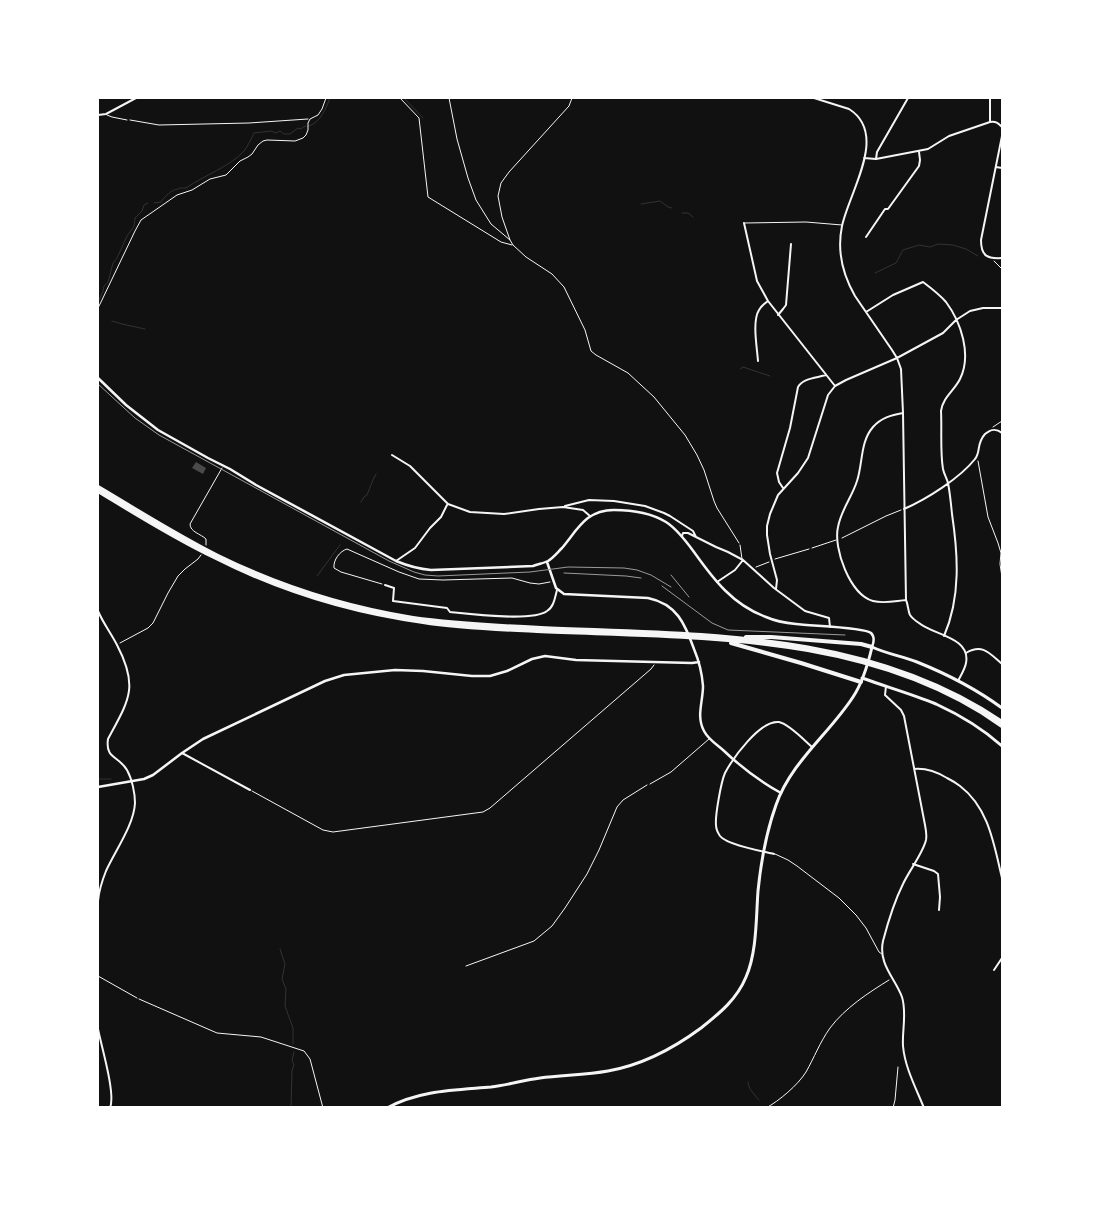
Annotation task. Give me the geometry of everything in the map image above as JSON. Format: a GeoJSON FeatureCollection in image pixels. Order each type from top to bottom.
{"type":"FeatureCollection","features":[{"type":"Feature","properties":{"kind":"highway"},"geometry":{"type":"LineString","coordinates":[[98,487],[191,542],[229,561],[296,588],[351,605],[402,616],[464,624],[685,636]]}},
{"type":"Feature","properties":{"kind":"highway"},"geometry":{"type":"LineString","coordinates":[[98,491],[184,542],[235,568],[319,600],[365,612],[413,621],[463,627],[696,636],[814,648],[847,655],[912,674],[942,687],[1002,722]]}},
{"type":"Feature","properties":{"kind":"highway"},"geometry":{"type":"LineString","coordinates":[[720,638],[796,639],[861,644],[872,647]]}},
{"type":"Feature","properties":{"kind":"highway"},"geometry":{"type":"LineString","coordinates":[[720,638],[861,680]]}},
{"type":"Feature","properties":{"kind":"highway"},"geometry":{"type":"LineString","coordinates":[[720,638],[806,650],[846,658],[910,677],[947,693],[1002,726]]}},
{"type":"Feature","properties":{"kind":"main road"},"geometry":{"type":"LineString","coordinates":[[387,1108],[406,1099],[435,1092],[498,1086],[541,1078],[609,1071],[626,1067],[670,1049],[719,1014],[741,988],[747,975],[752,955],[761,858],[771,819],[781,793],[793,771],[857,691],[872,647],[927,666],[980,693],[1002,708]]}},
{"type":"Feature","properties":{"kind":"main road"},"geometry":{"type":"LineString","coordinates":[[861,680],[886,686],[935,704],[980,729],[1002,746]]}},
{"type":"Feature","properties":{"kind":"street"},"geometry":{"type":"LineString","coordinates":[[98,115],[106,114],[136,98]]}},
{"type":"Feature","properties":{"kind":"street"},"geometry":{"type":"LineString","coordinates":[[814,98],[849,110],[860,118],[868,139],[864,158],[842,225],[841,250],[845,274],[855,296],[884,337],[897,358],[901,369],[906,600],[910,616],[923,626],[960,644],[966,653],[966,664],[958,681]]}},
{"type":"Feature","properties":{"kind":"street"},"geometry":{"type":"LineString","coordinates":[[876,159],[877,152],[908,98]]}},
{"type":"Feature","properties":{"kind":"street"},"geometry":{"type":"LineString","coordinates":[[990,98],[990,122]]}},
{"type":"Feature","properties":{"kind":"street"},"geometry":{"type":"LineString","coordinates":[[864,158],[876,159],[919,152],[932,147],[949,136],[994,121],[999,123],[1002,128]]}},
{"type":"Feature","properties":{"kind":"street"},"geometry":{"type":"LineString","coordinates":[[1002,136],[981,240],[981,248],[985,255],[991,258],[1002,258]]}},
{"type":"Feature","properties":{"kind":"street"},"geometry":{"type":"LineString","coordinates":[[866,237],[885,209],[888,209],[919,166],[919,152]]}},
{"type":"Feature","properties":{"kind":"street"},"geometry":{"type":"LineString","coordinates":[[996,167],[1002,168]]}},
{"type":"Feature","properties":{"kind":"street"},"geometry":{"type":"LineString","coordinates":[[744,223],[759,286],[768,302],[835,386]]}},
{"type":"Feature","properties":{"kind":"street"},"geometry":{"type":"LineString","coordinates":[[778,315],[786,305],[791,244]]}},
{"type":"Feature","properties":{"kind":"street"},"geometry":{"type":"LineString","coordinates":[[866,312],[893,296],[923,282],[946,302],[962,336],[965,359],[962,375],[942,404],[943,470],[948,483],[956,553],[955,593],[944,636]]}},
{"type":"Feature","properties":{"kind":"street"},"geometry":{"type":"LineString","coordinates":[[758,361],[756,316],[760,308],[768,302]]}},
{"type":"Feature","properties":{"kind":"street"},"geometry":{"type":"LineString","coordinates":[[776,589],[777,580],[768,544],[767,526],[770,514],[778,495],[798,473],[808,458],[823,408],[828,395],[835,386],[897,358],[943,333],[956,320],[970,311],[983,308],[1002,308]]}},
{"type":"Feature","properties":{"kind":"street"},"geometry":{"type":"LineString","coordinates":[[783,488],[777,473],[790,428],[798,387],[801,382],[826,375]]}},
{"type":"Feature","properties":{"kind":"street"},"geometry":{"type":"LineString","coordinates":[[98,378],[126,405],[153,426],[264,489],[396,561],[411,567],[421,570],[432,570],[527,566],[547,562],[555,556],[583,522],[598,511],[640,512],[661,519],[674,528],[723,590],[740,603],[767,617],[796,624],[870,632],[874,638],[872,647]]}},
{"type":"Feature","properties":{"kind":"street"},"geometry":{"type":"LineString","coordinates":[[903,413],[891,415],[883,419],[868,434],[863,449],[857,483],[840,519],[836,540],[847,572],[862,596],[871,601],[883,603],[906,600]]}},
{"type":"Feature","properties":{"kind":"street"},"geometry":{"type":"LineString","coordinates":[[904,509],[965,471],[976,458],[983,436],[996,429],[1002,433]]}},
{"type":"Feature","properties":{"kind":"street"},"geometry":{"type":"LineString","coordinates":[[392,455],[410,466],[448,504],[470,512],[504,514],[563,506],[589,500],[614,502],[645,506],[664,513],[693,531],[696,537]]}},
{"type":"Feature","properties":{"kind":"street"},"geometry":{"type":"LineString","coordinates":[[396,561],[415,548],[441,517],[448,504]]}},
{"type":"Feature","properties":{"kind":"street"},"geometry":{"type":"LineString","coordinates":[[563,506],[583,510],[590,516]]}},
{"type":"Feature","properties":{"kind":"street"},"geometry":{"type":"LineString","coordinates":[[682,536],[686,532],[743,560],[752,570],[805,611],[829,618],[830,627]]}},
{"type":"Feature","properties":{"kind":"street"},"geometry":{"type":"LineString","coordinates":[[716,582],[735,570],[743,560]]}},
{"type":"Feature","properties":{"kind":"street"},"geometry":{"type":"LineString","coordinates":[[547,562],[557,590],[561,593],[568,595],[648,598],[664,604],[675,612],[684,623],[699,662],[703,688],[700,717],[705,732],[709,738],[750,774],[781,793]]}},
{"type":"Feature","properties":{"kind":"street"},"geometry":{"type":"LineString","coordinates":[[385,585],[394,588],[393,600],[447,608],[450,612],[504,616],[540,615],[549,610],[554,602],[557,590]]}},
{"type":"Feature","properties":{"kind":"street"},"geometry":{"type":"LineString","coordinates":[[98,611],[117,644],[129,678],[130,690],[128,701],[108,739],[107,745],[110,754],[126,769],[131,782],[135,804],[125,835],[106,870],[100,887],[98,901]]}},
{"type":"Feature","properties":{"kind":"street"},"geometry":{"type":"LineString","coordinates":[[966,653],[975,649],[984,650],[1002,664]]}},
{"type":"Feature","properties":{"kind":"street"},"geometry":{"type":"LineString","coordinates":[[98,787],[144,779],[203,739],[232,724],[325,681],[344,676],[395,670],[490,676],[544,656],[576,660],[699,662]]}},
{"type":"Feature","properties":{"kind":"street"},"geometry":{"type":"LineString","coordinates":[[886,686],[884,692],[886,696],[897,705],[904,716],[926,838],[923,848],[903,883],[896,901],[884,938],[882,954],[886,967],[904,1003],[904,1053],[907,1066],[924,1108]]}},
{"type":"Feature","properties":{"kind":"street"},"geometry":{"type":"LineString","coordinates":[[774,854],[729,843],[720,836],[716,821],[721,786],[726,773],[750,738],[772,722],[783,723],[812,747]]}},
{"type":"Feature","properties":{"kind":"street"},"geometry":{"type":"LineString","coordinates":[[182,753],[250,790]]}},
{"type":"Feature","properties":{"kind":"street"},"geometry":{"type":"LineString","coordinates":[[914,769],[927,770],[942,775],[960,786],[978,805],[989,828],[1002,878]]}},
{"type":"Feature","properties":{"kind":"street"},"geometry":{"type":"LineString","coordinates":[[913,864],[938,874],[939,910]]}},
{"type":"Feature","properties":{"kind":"street"},"geometry":{"type":"LineString","coordinates":[[994,970],[1002,958]]}},
{"type":"Feature","properties":{"kind":"street"},"geometry":{"type":"LineString","coordinates":[[98,1030],[111,1088],[112,1102],[110,1108]]}},
{"type":"Feature","properties":{"kind":"lane"},"geometry":{"type":"LineString","coordinates":[[106,114],[127,120]]}},
{"type":"Feature","properties":{"kind":"lane"},"geometry":{"type":"LineString","coordinates":[[744,223],[806,222],[842,225]]}},
{"type":"Feature","properties":{"kind":"lane"},"geometry":{"type":"LineString","coordinates":[[812,548],[836,540]]}},
{"type":"Feature","properties":{"kind":"lane"},"geometry":{"type":"LineString","coordinates":[[740,545],[743,560]]}},
{"type":"Feature","properties":{"kind":"lane"},"geometry":{"type":"LineString","coordinates":[[736,556],[740,550]]}},
{"type":"Feature","properties":{"kind":"lane"},"geometry":{"type":"LineString","coordinates":[[650,784],[671,772],[709,738]]}},
{"type":"Feature","properties":{"kind":"lane"},"geometry":{"type":"LineString","coordinates":[[774,854],[797,866],[849,907],[861,921],[882,954]]}},
{"type":"Feature","properties":{"kind":"lane"},"geometry":{"type":"LineString","coordinates":[[98,976],[137,998]]}},
{"type":"Feature","properties":{"kind":"path"},"geometry":{"type":"LineString","coordinates":[[127,120],[168,125],[310,119],[322,109],[326,98]]}},
{"type":"Feature","properties":{"kind":"path"},"geometry":{"type":"LineString","coordinates":[[400,98],[419,118],[428,197],[501,242],[513,245]]}},
{"type":"Feature","properties":{"kind":"path"},"geometry":{"type":"LineString","coordinates":[[449,98],[457,139],[476,200],[491,224],[510,240]]}},
{"type":"Feature","properties":{"kind":"path"},"geometry":{"type":"LineString","coordinates":[[572,98],[569,106],[509,172],[501,184],[498,196],[502,218],[510,240],[526,257],[552,274],[564,287],[585,330],[591,351],[596,356],[628,373],[654,397],[685,435],[704,470],[714,501],[740,545]]}},
{"type":"Feature","properties":{"kind":"path"},"geometry":{"type":"LineString","coordinates":[[98,308],[141,220],[177,195],[192,190],[210,179],[226,175],[240,161],[252,154],[263,141],[295,141],[303,138],[308,130],[310,119]]}},
{"type":"Feature","properties":{"kind":"path"},"geometry":{"type":"LineString","coordinates":[[991,258],[1002,269]]}},
{"type":"Feature","properties":{"kind":"path"},"geometry":{"type":"LineString","coordinates":[[992,430],[994,426],[1002,421]]}},
{"type":"Feature","properties":{"kind":"path"},"geometry":{"type":"LineString","coordinates":[[976,458],[979,464],[988,517],[1001,553],[1002,577]]}},
{"type":"Feature","properties":{"kind":"path"},"geometry":{"type":"LineString","coordinates":[[206,546],[206,540],[192,530],[190,524],[224,465]]}},
{"type":"Feature","properties":{"kind":"path"},"geometry":{"type":"LineString","coordinates":[[836,540],[904,509]]}},
{"type":"Feature","properties":{"kind":"path"},"geometry":{"type":"LineString","coordinates":[[752,570],[771,560],[812,548]]}},
{"type":"Feature","properties":{"kind":"path"},"geometry":{"type":"LineString","coordinates":[[385,585],[341,572],[334,568],[333,563],[342,551],[347,549],[419,579],[512,578],[539,584],[553,580]]}},
{"type":"Feature","properties":{"kind":"path"},"geometry":{"type":"LineString","coordinates":[[117,644],[148,628],[153,623],[178,576],[201,555]]}},
{"type":"Feature","properties":{"kind":"path"},"geometry":{"type":"LineString","coordinates":[[250,790],[323,830],[333,832],[486,811],[651,669],[655,662]]}},
{"type":"Feature","properties":{"kind":"path"},"geometry":{"type":"LineString","coordinates":[[466,966],[534,941],[552,926],[587,874],[617,807],[623,800],[650,784]]}},
{"type":"Feature","properties":{"kind":"path"},"geometry":{"type":"LineString","coordinates":[[766,1108],[803,1076],[835,1022],[861,999],[890,980]]}},
{"type":"Feature","properties":{"kind":"path"},"geometry":{"type":"LineString","coordinates":[[137,998],[217,1033],[261,1037],[304,1051],[310,1059],[323,1108]]}},
{"type":"Feature","properties":{"kind":"path"},"geometry":{"type":"LineString","coordinates":[[893,1108],[898,1067]]}},
{"type":"Feature","properties":{"kind":"building"},"geometry":{"type":"Polygon","coordinates":[[[196,462],[206,468],[203,474],[192,468],[196,462]]]}},
{"type":"Feature","properties":{"kind":"waterway"},"geometry":{"type":"LineString","coordinates":[[309,126],[320,118],[330,98]]}},
{"type":"Feature","properties":{"kind":"waterway"},"geometry":{"type":"LineString","coordinates":[[404,98],[423,118]]}},
{"type":"Feature","properties":{"kind":"waterway"},"geometry":{"type":"LineString","coordinates":[[154,203],[161,202],[172,191],[186,188],[232,161],[244,151],[254,133],[271,131],[276,133],[280,131],[284,134],[290,134],[298,128],[301,129],[306,126]]}},
{"type":"Feature","properties":{"kind":"waterway"},"geometry":{"type":"LineString","coordinates":[[641,204],[660,201],[672,208]]}},
{"type":"Feature","properties":{"kind":"waterway"},"geometry":{"type":"LineString","coordinates":[[98,302],[104,286],[108,282],[113,263],[134,226],[135,218],[142,211],[144,205],[148,203]]}},
{"type":"Feature","properties":{"kind":"waterway"},"geometry":{"type":"LineString","coordinates":[[682,213],[688,213],[693,217]]}},
{"type":"Feature","properties":{"kind":"waterway"},"geometry":{"type":"LineString","coordinates":[[875,273],[896,263],[903,250],[919,245],[930,247],[938,244],[953,245],[966,249],[978,256]]}},
{"type":"Feature","properties":{"kind":"waterway"},"geometry":{"type":"LineString","coordinates":[[112,321],[145,329]]}},
{"type":"Feature","properties":{"kind":"waterway"},"geometry":{"type":"LineString","coordinates":[[740,369],[743,367],[770,376]]}},
{"type":"Feature","properties":{"kind":"waterway"},"geometry":{"type":"LineString","coordinates":[[361,502],[367,495],[376,474]]}},
{"type":"Feature","properties":{"kind":"waterway"},"geometry":{"type":"LineString","coordinates":[[317,576],[340,545]]}},
{"type":"Feature","properties":{"kind":"waterway"},"geometry":{"type":"LineString","coordinates":[[98,779],[111,779]]}},
{"type":"Feature","properties":{"kind":"waterway"},"geometry":{"type":"LineString","coordinates":[[280,949],[285,964],[282,979],[286,989],[285,1006],[293,1028],[293,1044]]}},
{"type":"Feature","properties":{"kind":"waterway"},"geometry":{"type":"LineString","coordinates":[[291,1108],[292,1071],[294,1064],[292,1061],[294,1052]]}},
{"type":"Feature","properties":{"kind":"waterway"},"geometry":{"type":"LineString","coordinates":[[748,1082],[750,1089],[759,1100]]}},
{"type":"Feature","properties":{"kind":"railway"},"geometry":{"type":"LineString","coordinates":[[98,384],[135,418],[159,435],[389,561],[414,572],[438,576],[530,572],[568,567],[624,568],[651,575],[671,587]]}},
{"type":"Feature","properties":{"kind":"railway"},"geometry":{"type":"LineString","coordinates":[[564,573],[641,578]]}},
{"type":"Feature","properties":{"kind":"railway"},"geometry":{"type":"LineString","coordinates":[[671,575],[689,597]]}},
{"type":"Feature","properties":{"kind":"railway"},"geometry":{"type":"LineString","coordinates":[[662,586],[712,623],[728,630],[845,635]]}}]}
